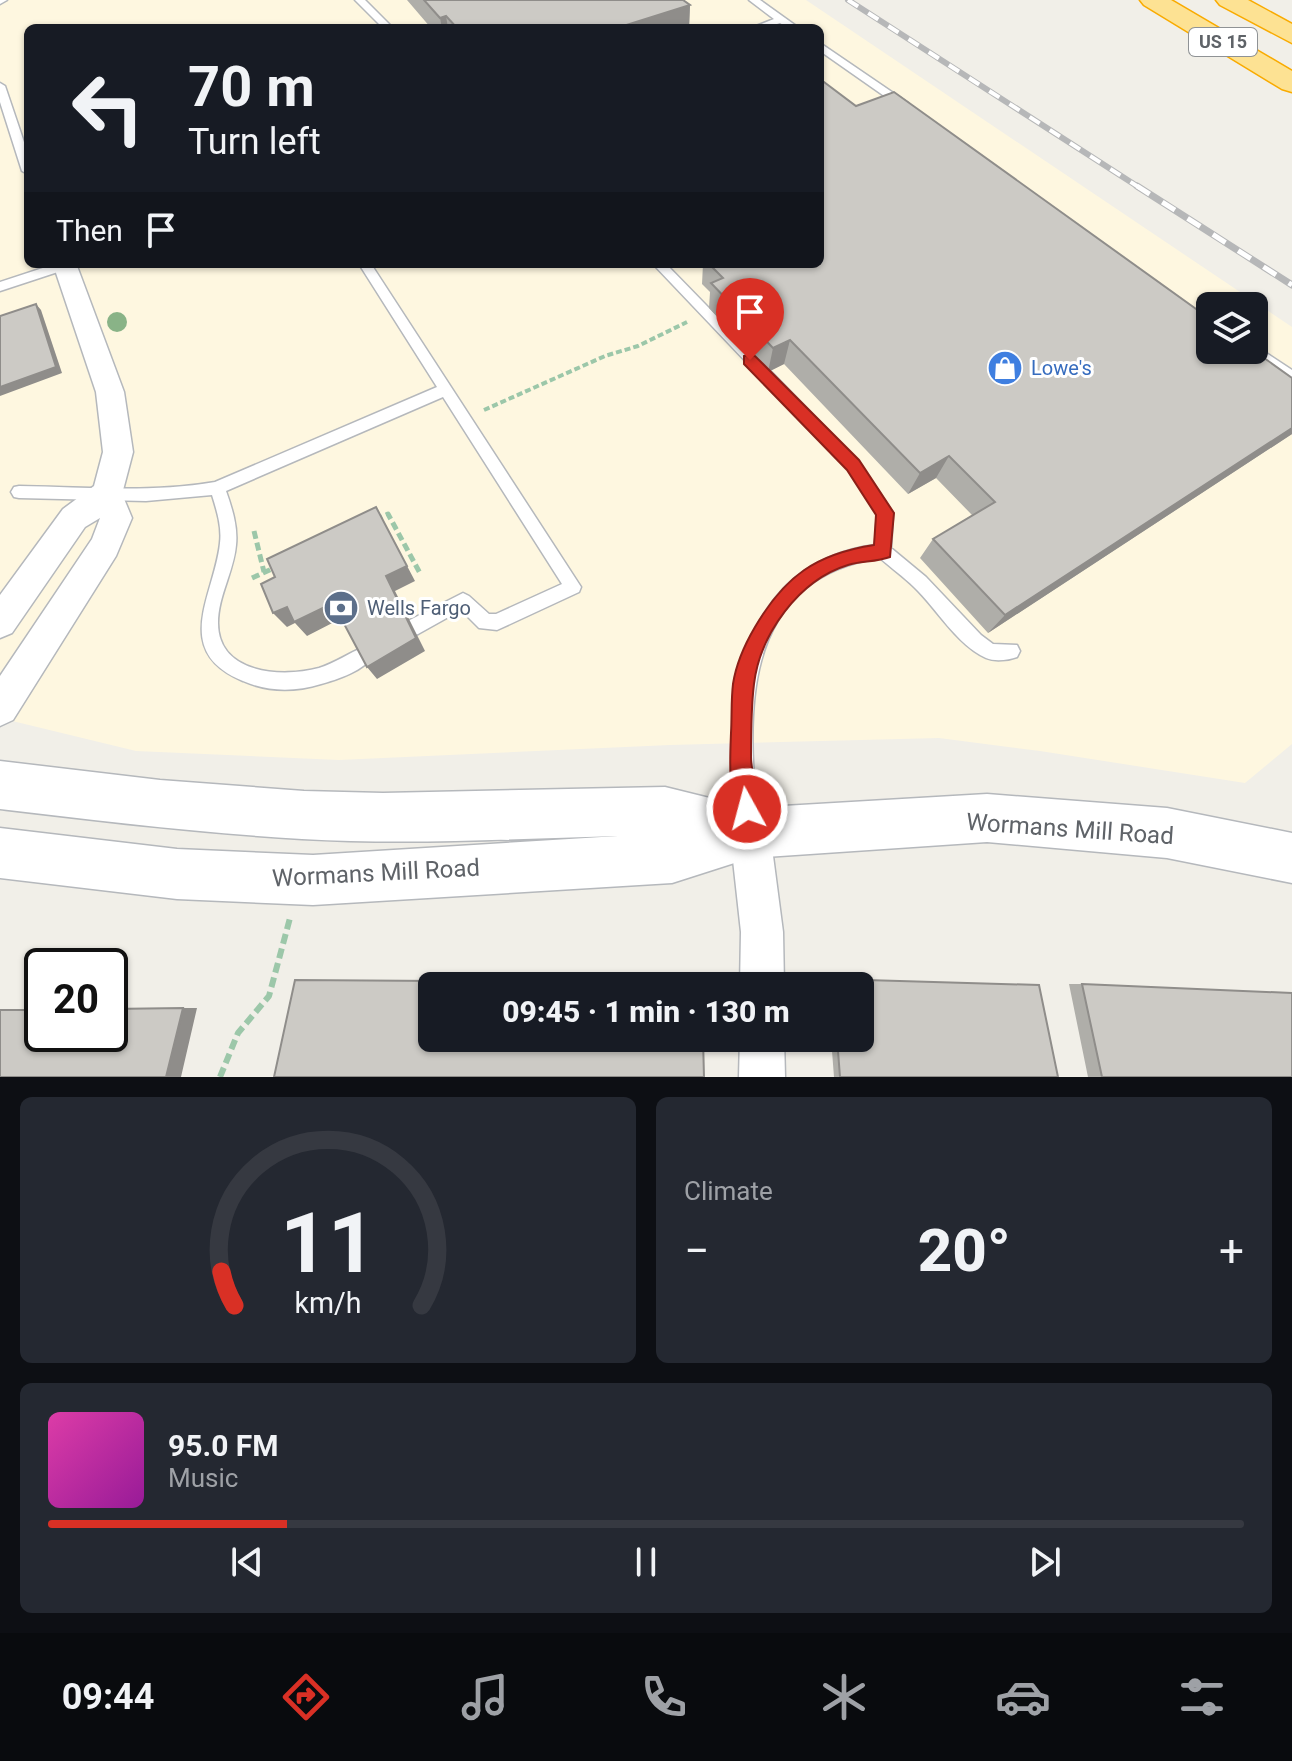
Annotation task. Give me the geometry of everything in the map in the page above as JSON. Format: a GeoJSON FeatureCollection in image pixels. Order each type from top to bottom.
{"type":"FeatureCollection","features":[{"type":"Feature","properties":{"kind":"highway","name":"US 15"},"geometry":{"type":"LineString","coordinates":[[1153,0],[1292,83]]}},
{"type":"Feature","properties":{"kind":"highway","name":"US 15"},"geometry":{"type":"LineString","coordinates":[[1229,0],[1292,35]]}},
{"type":"Feature","properties":{"kind":"street"},"geometry":{"type":"LineString","coordinates":[[0,708],[105,546],[116,518],[107,494],[118,452],[116,418],[103,368],[66,268]]}},
{"type":"Feature","properties":{"kind":"street"},"geometry":{"type":"LineString","coordinates":[[0,622],[74,518],[107,494]]}},
{"type":"Feature","properties":{"kind":"street","name":"Wormans Mill Road"},"geometry":{"type":"LineString","coordinates":[[0,785],[160,804],[304,815],[383,817],[665,811],[750,833]]}},
{"type":"Feature","properties":{"kind":"street","name":"Wormans Mill Road"},"geometry":{"type":"LineString","coordinates":[[0,853],[177,874],[313,880],[672,858],[750,833],[987,818],[1167,833],[1292,858]]}},
{"type":"Feature","properties":{"kind":"street"},"geometry":{"type":"LineString","coordinates":[[750,833],[762,932],[762,972]]}},
{"type":"Feature","properties":{"kind":"street"},"geometry":{"type":"LineString","coordinates":[[762,1052],[762,1077]]}},
{"type":"Feature","properties":{"kind":"lane"},"geometry":{"type":"LineString","coordinates":[[360,0],[384,24]]}},
{"type":"Feature","properties":{"kind":"lane"},"geometry":{"type":"LineString","coordinates":[[754,0],[789,24]]}},
{"type":"Feature","properties":{"kind":"lane"},"geometry":{"type":"LineString","coordinates":[[768,24],[782,19]]}},
{"type":"Feature","properties":{"kind":"lane"},"geometry":{"type":"LineString","coordinates":[[824,50],[913,111]]}},
{"type":"Feature","properties":{"kind":"lane"},"geometry":{"type":"LineString","coordinates":[[1,93],[24,159]]}},
{"type":"Feature","properties":{"kind":"lane"},"geometry":{"type":"LineString","coordinates":[[0,287],[56,268]]}},
{"type":"Feature","properties":{"kind":"lane"},"geometry":{"type":"LineString","coordinates":[[368,268],[573,587],[497,622],[485,622],[463,601],[412,628]]}},
{"type":"Feature","properties":{"kind":"lane"},"geometry":{"type":"LineString","coordinates":[[663,268],[853,465],[885,513],[883,551]]}},
{"type":"Feature","properties":{"kind":"lane"},"geometry":{"type":"LineString","coordinates":[[1268,360],[1292,377]]}},
{"type":"Feature","properties":{"kind":"lane"},"geometry":{"type":"LineString","coordinates":[[19,492],[188,493],[217,488],[445,390]]}},
{"type":"Feature","properties":{"kind":"lane"},"geometry":{"type":"LineString","coordinates":[[217,488],[230,538],[209,630],[218,655],[235,671],[259,680],[290,682],[317,677],[364,655]]}},
{"type":"Feature","properties":{"kind":"lane"},"geometry":{"type":"LineString","coordinates":[[883,551],[920,582],[975,641],[991,652],[1011,651]]}},
{"type":"Feature","properties":{"kind":"lane"},"geometry":{"type":"LineString","coordinates":[[750,833],[741,749],[744,682],[753,648],[778,605],[804,578],[844,558],[883,551]]}},
{"type":"Feature","properties":{"kind":"path"},"geometry":{"type":"LineString","coordinates":[[362,527],[388,514],[421,575]]}},
{"type":"Feature","properties":{"kind":"path"},"geometry":{"type":"LineString","coordinates":[[252,578],[283,564]]}},
{"type":"Feature","properties":{"kind":"path"},"geometry":{"type":"LineString","coordinates":[[220,1077],[238,1033],[269,996],[294,902]]}},
{"type":"Feature","properties":{"kind":"shaded area"},"geometry":{"type":"Polygon","coordinates":[[[0,0],[806,0],[1240,292],[1196,292],[1196,364],[1268,364],[1268,311],[1292,327],[1292,744],[1245,783],[939,738],[670,745],[339,760],[136,751],[0,718],[0,0]]]}},
{"type":"Feature","properties":{"kind":"building"},"geometry":{"type":"Polygon","coordinates":[[[424,0],[683,0],[690,5],[630,24],[453,24],[446,16],[440,18],[424,0]]]}},
{"type":"Feature","properties":{"kind":"building","name":"Lowe's"},"geometry":{"type":"Polygon","coordinates":[[[824,82],[856,106],[894,92],[1196,309],[1196,364],[1268,364],[1268,361],[1292,378],[1292,428],[1005,615],[933,539],[995,502],[949,456],[920,473],[790,340],[773,348],[711,283],[723,278],[713,268],[824,268],[824,82]]]}},
{"type":"Feature","properties":{"kind":"building"},"geometry":{"type":"Polygon","coordinates":[[[36,304],[56,367],[0,387],[0,316],[36,304]]]}},
{"type":"Feature","properties":{"kind":"building","name":"Wells Fargo"},"geometry":{"type":"Polygon","coordinates":[[[376,507],[407,566],[386,576],[416,638],[367,667],[333,603],[294,622],[287,607],[273,613],[261,584],[275,577],[267,559],[376,507]]]}},
{"type":"Feature","properties":{"kind":"building"},"geometry":{"type":"Polygon","coordinates":[[[295,980],[418,981],[418,1052],[703,1052],[704,1077],[274,1077],[295,980]]]}},
{"type":"Feature","properties":{"kind":"building"},"geometry":{"type":"Polygon","coordinates":[[[874,980],[1039,985],[1058,1077],[840,1077],[838,1052],[874,1052],[874,980]]]}},
{"type":"Feature","properties":{"kind":"building"},"geometry":{"type":"Polygon","coordinates":[[[1082,984],[1292,993],[1292,1077],[1102,1077],[1082,984]]]}},
{"type":"Feature","properties":{"kind":"building"},"geometry":{"type":"Polygon","coordinates":[[[183,1008],[166,1077],[0,1077],[0,1010],[24,1010],[24,1052],[128,1052],[128,1009],[183,1008]]]}},
{"type":"Feature","properties":{"kind":"railway"},"geometry":{"type":"LineString","coordinates":[[848,0],[1140,188]]}},
{"type":"Feature","properties":{"kind":"railway"},"geometry":{"type":"LineString","coordinates":[[1137,186],[1292,285]]}},
{"type":"Feature","properties":{"kind":"place","name":"Lowe's"},"geometry":{"type":"Point","coordinates":[1005,368]}},
{"type":"Feature","properties":{"kind":"place","name":"Wells Fargo"},"geometry":{"type":"Point","coordinates":[341,608]}},
{"type":"Feature","properties":{"kind":"route"},"geometry":{"type":"LineString","coordinates":[[747,809],[741,736],[744,682],[753,648],[778,605],[804,578],[844,558],[883,551],[885,513],[853,465],[750,360]]}}]}
